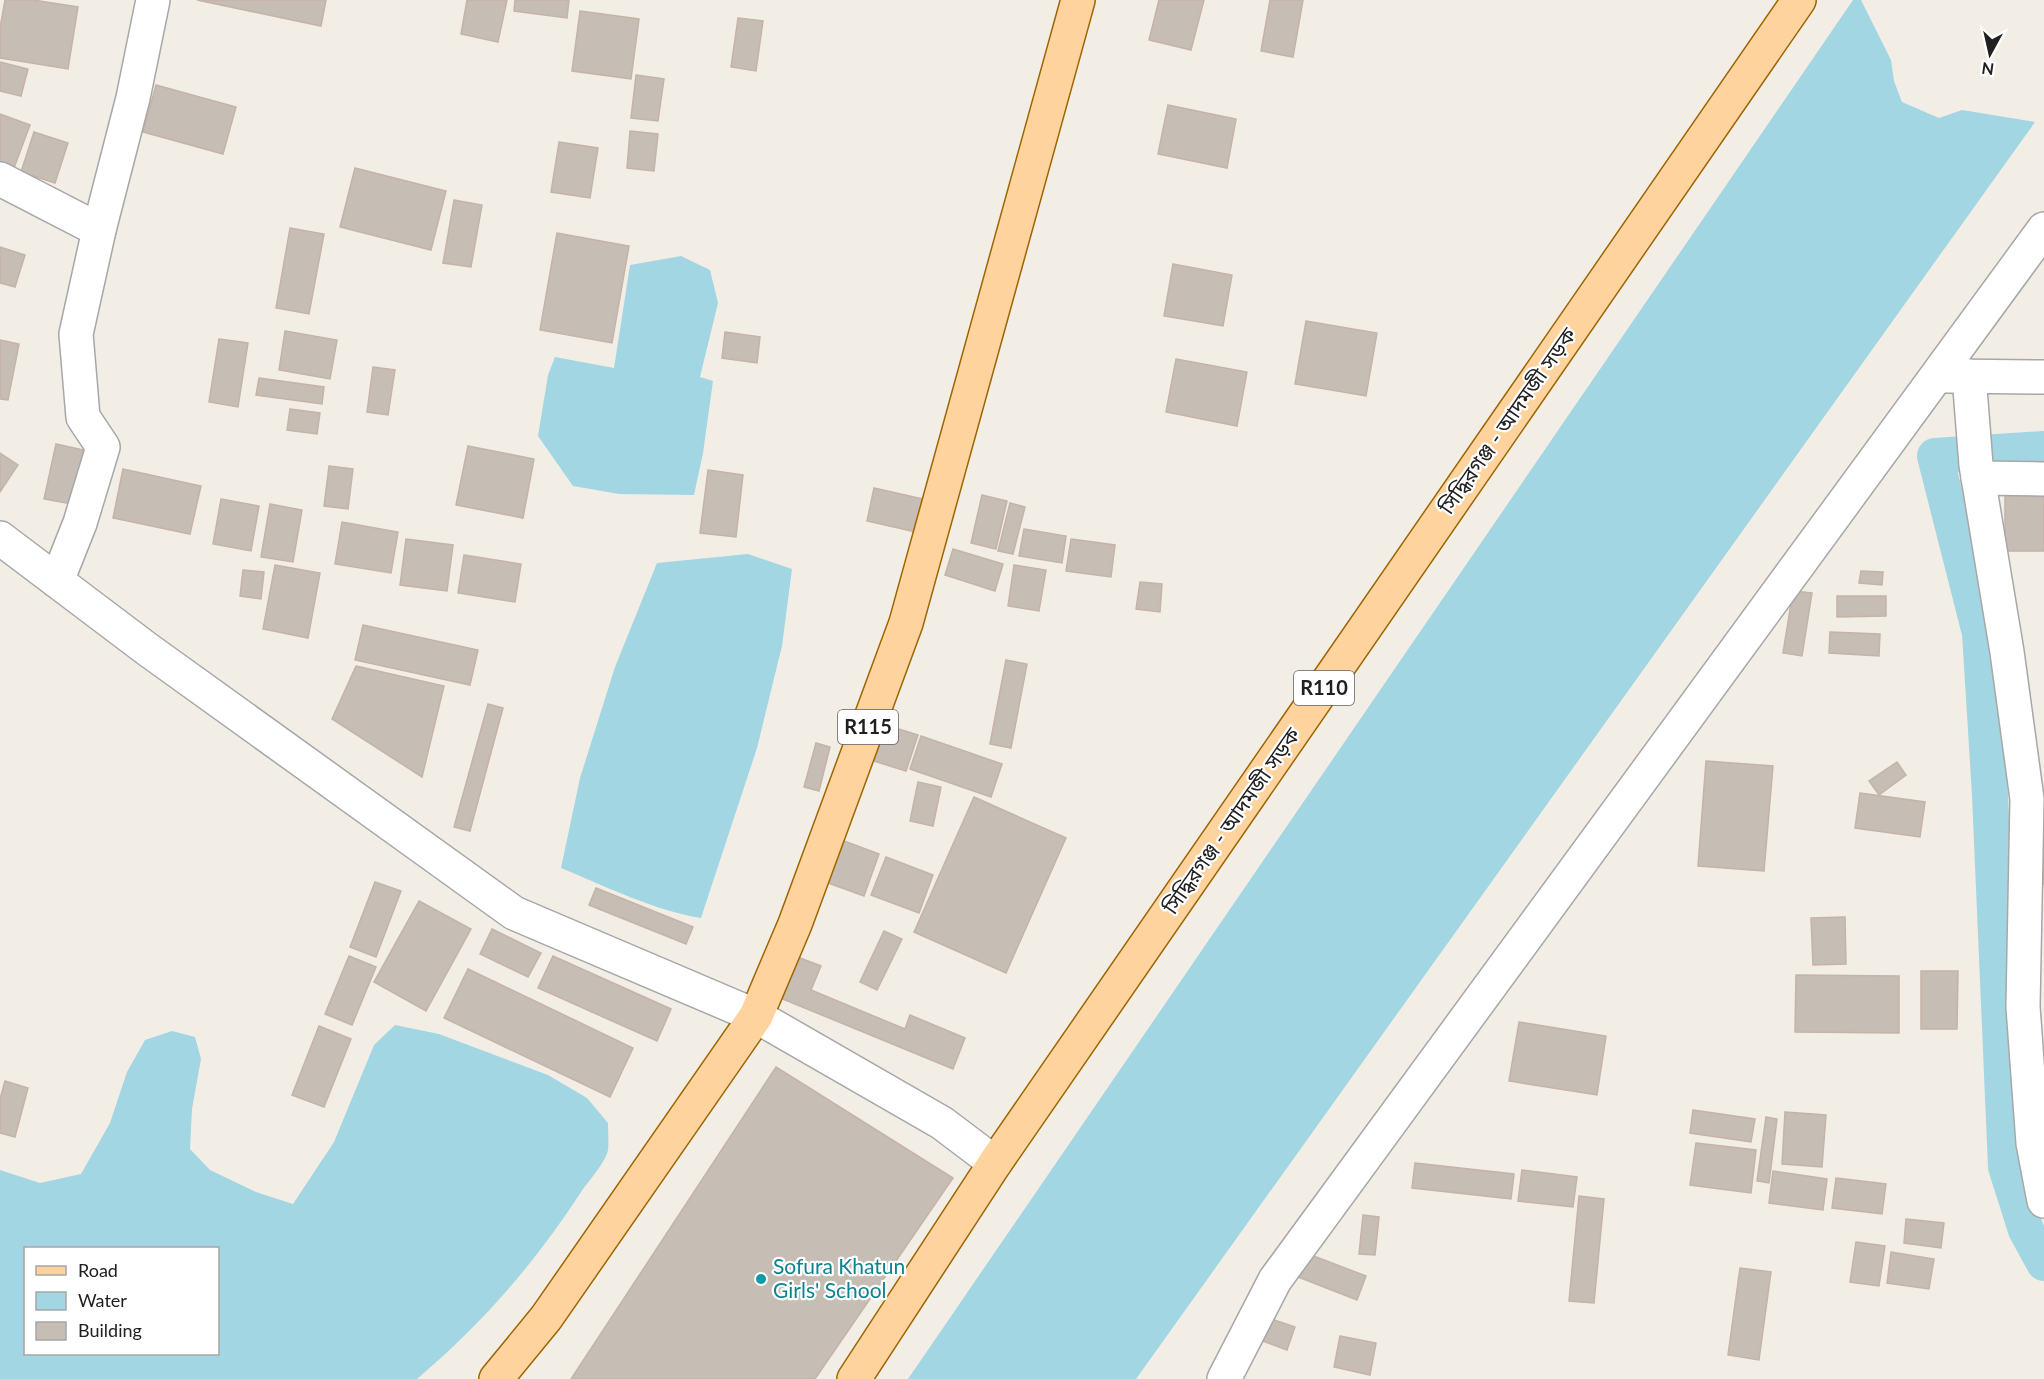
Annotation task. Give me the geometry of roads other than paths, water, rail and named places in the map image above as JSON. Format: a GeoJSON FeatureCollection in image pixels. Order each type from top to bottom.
{"type":"FeatureCollection","features":[{"type":"Feature","properties":{"kind":"main road","name":"R115"},"geometry":{"type":"LineString","coordinates":[[496,1379],[546,1318],[756,1016],[795,924],[906,623],[1078,0]]}},
{"type":"Feature","properties":{"kind":"main road","name":"সিদ্ধিরগঞ্জ - আদমজী সড়ক"},"geometry":{"type":"LineString","coordinates":[[854,1379],[995,1163],[1799,0]]}},
{"type":"Feature","properties":{"kind":"street"},"geometry":{"type":"LineString","coordinates":[[57,581],[80,523],[103,447],[83,417],[76,334],[99,230],[133,98],[153,0]]}},
{"type":"Feature","properties":{"kind":"street"},"geometry":{"type":"LineString","coordinates":[[0,179],[99,230]]}},
{"type":"Feature","properties":{"kind":"street"},"geometry":{"type":"LineString","coordinates":[[1224,1379],[1275,1280],[2044,229]]}},
{"type":"Feature","properties":{"kind":"street"},"geometry":{"type":"LineString","coordinates":[[1937,376],[2044,377]]}},
{"type":"Feature","properties":{"kind":"street"},"geometry":{"type":"LineString","coordinates":[[1969,376],[1977,472],[2007,652],[2027,799],[2023,1007],[2033,1143],[2044,1201]]}},
{"type":"Feature","properties":{"kind":"street"},"geometry":{"type":"LineString","coordinates":[[1977,472],[2044,479]]}},
{"type":"Feature","properties":{"kind":"street"},"geometry":{"type":"LineString","coordinates":[[0,538],[147,650],[514,913],[756,1016],[942,1123],[995,1163]]}},
{"type":"Feature","properties":{"kind":"water"},"geometry":{"type":"Polygon","coordinates":[[[1853,0],[1861,0],[1891,60],[1894,81],[1902,102],[1939,118],[1962,110],[2035,122],[1136,1379],[908,1379],[1853,0]]]}},
{"type":"Feature","properties":{"kind":"water"},"geometry":{"type":"Polygon","coordinates":[[[681,256],[710,270],[718,303],[700,377],[713,381],[703,453],[694,495],[619,494],[573,486],[538,436],[548,375],[555,357],[614,368],[630,265],[681,256]]]}},
{"type":"Feature","properties":{"kind":"water"},"geometry":{"type":"Polygon","coordinates":[[[748,554],[792,569],[782,646],[757,748],[701,918],[648,904],[561,868],[580,778],[615,667],[657,563],[748,554]]]}},
{"type":"Feature","properties":{"kind":"water"},"geometry":{"type":"Polygon","coordinates":[[[395,1025],[439,1034],[548,1075],[587,1098],[608,1123],[607,1154],[546,1242],[486,1313],[417,1379],[0,1379],[0,1170],[40,1183],[81,1174],[110,1123],[127,1072],[145,1040],[172,1031],[195,1037],[201,1059],[192,1109],[190,1149],[210,1170],[256,1192],[293,1204],[334,1142],[374,1045],[395,1025]]]}},
{"type":"Feature","properties":{"kind":"waterway"},"geometry":{"type":"LineString","coordinates":[[2044,449],[1935,456],[1980,633],[1990,795],[2006,1167],[2026,1230],[2044,1263]]}},
{"type":"Feature","properties":{"kind":"place","name":"Sofura Khatun Girls' School"},"geometry":{"type":"Point","coordinates":[761,1279]}}]}
